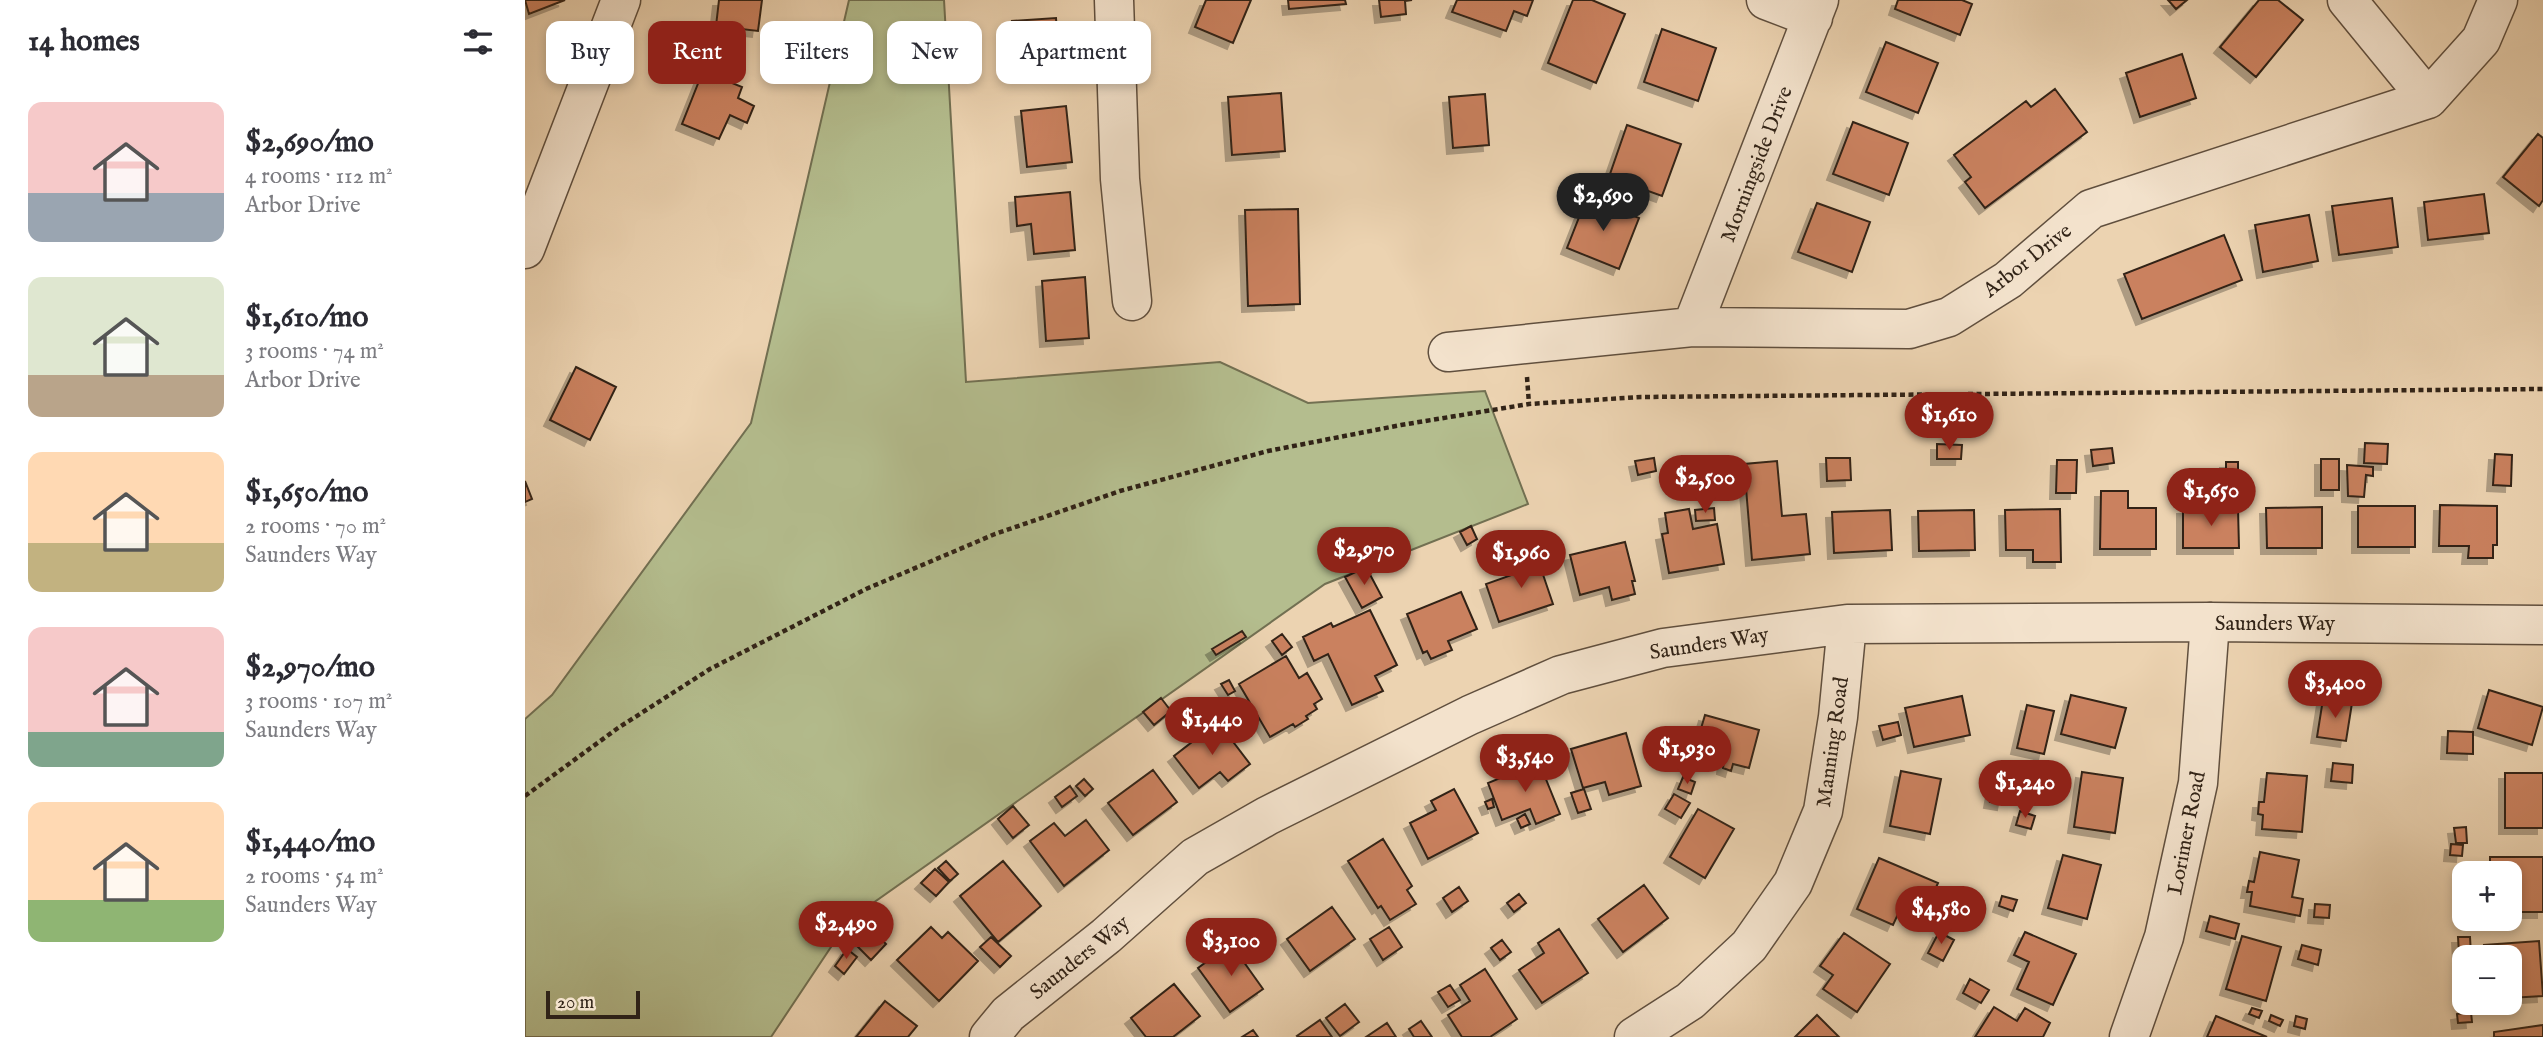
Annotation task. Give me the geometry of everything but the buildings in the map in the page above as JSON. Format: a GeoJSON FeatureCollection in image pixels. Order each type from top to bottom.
{"type":"FeatureCollection","features":[{"type":"Feature","properties":{"kind":"street"},"geometry":{"type":"LineString","coordinates":[[525,249],[621,0]]}},
{"type":"Feature","properties":{"kind":"street"},"geometry":{"type":"LineString","coordinates":[[1114,0],[1120,179],[1132,301]]}},
{"type":"Feature","properties":{"kind":"street"},"geometry":{"type":"LineString","coordinates":[[1766,0],[1816,9]]}},
{"type":"Feature","properties":{"kind":"street"},"geometry":{"type":"LineString","coordinates":[[2347,0],[2428,99]]}},
{"type":"Feature","properties":{"kind":"street","name":"Arbor Drive"},"geometry":{"type":"LineString","coordinates":[[1448,352],[1692,327],[1909,329],[1949,317],[2008,280],[2091,209],[2428,99],[2481,40],[2498,0]]}},
{"type":"Feature","properties":{"kind":"street","name":"Morningside Drive"},"geometry":{"type":"LineString","coordinates":[[1692,327],[1816,9]]}},
{"type":"Feature","properties":{"kind":"street","name":"Saunders Way"},"geometry":{"type":"LineString","coordinates":[[989,1037],[1008,1014],[1106,936],[1195,857],[1267,816],[1470,715],[1561,675],[1663,648],[1847,624],[2210,622],[2543,625]]}},
{"type":"Feature","properties":{"kind":"street","name":"Lorimer Road"},"geometry":{"type":"LineString","coordinates":[[2129,1037],[2164,937],[2198,783],[2210,622]]}},
{"type":"Feature","properties":{"kind":"street","name":"Manning Road"},"geometry":{"type":"LineString","coordinates":[[1634,1037],[1690,1001],[1749,946],[1793,883],[1823,811],[1838,717],[1847,624]]}},
{"type":"Feature","properties":{"kind":"path"},"geometry":{"type":"LineString","coordinates":[[525,796],[618,728],[710,670],[866,589],[995,534],[1121,491],[1268,452],[1529,404],[1641,397],[2543,389]]}},
{"type":"Feature","properties":{"kind":"green space"},"geometry":{"type":"Polygon","coordinates":[[[849,0],[944,0],[945,21],[887,21],[887,84],[949,84],[966,382],[1220,362],[1308,403],[1485,391],[1528,504],[1325,584],[849,920],[771,1037],[525,1037],[525,719],[552,695],[751,423],[830,84],[873,84],[873,21],[844,21],[849,0]]]}}]}
